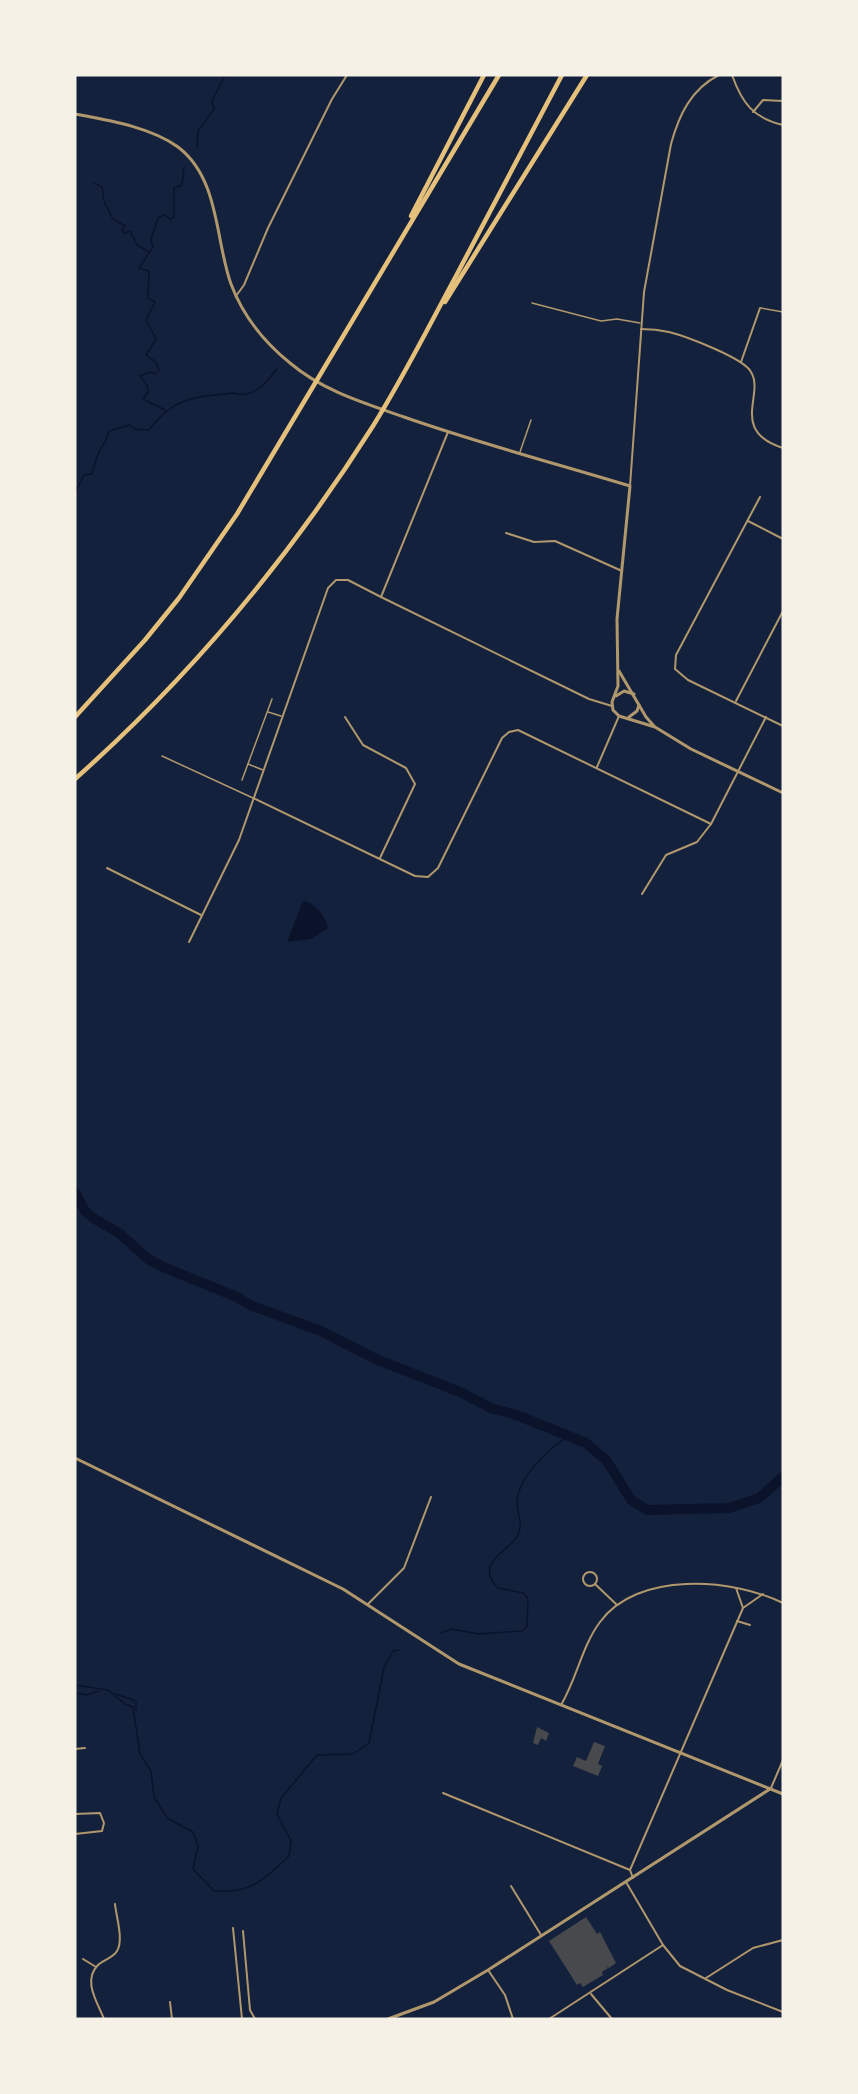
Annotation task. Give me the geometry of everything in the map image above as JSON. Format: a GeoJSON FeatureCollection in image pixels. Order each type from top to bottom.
{"type":"FeatureCollection","features":[{"type":"Feature","properties":{"kind":"highway"},"geometry":{"type":"LineString","coordinates":[[388,261],[484,75]]}},
{"type":"Feature","properties":{"kind":"highway"},"geometry":{"type":"LineString","coordinates":[[75,717],[145,640],[179,598],[237,514],[499,75]]}},
{"type":"Feature","properties":{"kind":"highway"},"geometry":{"type":"LineString","coordinates":[[75,779],[138,720],[235,615],[291,545],[391,396],[562,75]]}},
{"type":"Feature","properties":{"kind":"highway"},"geometry":{"type":"LineString","coordinates":[[429,327],[587,75]]}},
{"type":"Feature","properties":{"kind":"street"},"geometry":{"type":"LineString","coordinates":[[236,296],[244,285],[268,228],[332,99],[347,75]]}},
{"type":"Feature","properties":{"kind":"street"},"geometry":{"type":"LineString","coordinates":[[612,706],[618,686],[617,627],[630,486],[641,323],[648,263],[676,126],[682,111],[697,90],[719,75]]}},
{"type":"Feature","properties":{"kind":"street"},"geometry":{"type":"LineString","coordinates":[[732,75],[741,98],[753,112],[762,118],[783,125]]}},
{"type":"Feature","properties":{"kind":"street"},"geometry":{"type":"LineString","coordinates":[[753,112],[763,100],[783,100]]}},
{"type":"Feature","properties":{"kind":"street"},"geometry":{"type":"LineString","coordinates":[[75,114],[150,133],[167,140],[185,154],[206,188],[236,296],[261,336],[306,376],[353,399],[447,432],[630,486]]}},
{"type":"Feature","properties":{"kind":"street"},"geometry":{"type":"LineString","coordinates":[[741,362],[760,308]]}},
{"type":"Feature","properties":{"kind":"street"},"geometry":{"type":"LineString","coordinates":[[641,329],[671,332],[748,366],[754,379],[751,405],[754,425],[765,438],[783,448]]}},
{"type":"Feature","properties":{"kind":"street"},"geometry":{"type":"LineString","coordinates":[[381,597],[447,432]]}},
{"type":"Feature","properties":{"kind":"street"},"geometry":{"type":"LineString","coordinates":[[760,497],[676,655],[675,662],[680,675],[783,726]]}},
{"type":"Feature","properties":{"kind":"street"},"geometry":{"type":"LineString","coordinates":[[748,521],[783,539]]}},
{"type":"Feature","properties":{"kind":"street"},"geometry":{"type":"LineString","coordinates":[[506,533],[534,542],[555,542],[622,571]]}},
{"type":"Feature","properties":{"kind":"street"},"geometry":{"type":"LineString","coordinates":[[189,942],[234,850],[331,584],[336,580],[348,580],[589,699],[612,706],[619,716],[655,727],[691,749],[783,793]]}},
{"type":"Feature","properties":{"kind":"street"},"geometry":{"type":"LineString","coordinates":[[735,702],[783,611]]}},
{"type":"Feature","properties":{"kind":"street"},"geometry":{"type":"LineString","coordinates":[[618,670],[655,727]]}},
{"type":"Feature","properties":{"kind":"street"},"geometry":{"type":"LineString","coordinates":[[614,697],[624,692],[635,695]]}},
{"type":"Feature","properties":{"kind":"street"},"geometry":{"type":"LineString","coordinates":[[628,718],[634,715],[639,705]]}},
{"type":"Feature","properties":{"kind":"street"},"geometry":{"type":"LineString","coordinates":[[597,767],[619,716]]}},
{"type":"Feature","properties":{"kind":"street"},"geometry":{"type":"LineString","coordinates":[[345,717],[363,745],[406,768],[415,784],[380,858]]}},
{"type":"Feature","properties":{"kind":"street"},"geometry":{"type":"LineString","coordinates":[[642,894],[666,855],[697,842],[711,824],[740,772],[766,717]]}},
{"type":"Feature","properties":{"kind":"street"},"geometry":{"type":"LineString","coordinates":[[253,798],[415,876],[432,875],[438,868],[502,738],[509,732],[522,731],[711,824]]}},
{"type":"Feature","properties":{"kind":"street"},"geometry":{"type":"LineString","coordinates":[[107,868],[201,915]]}},
{"type":"Feature","properties":{"kind":"street"},"geometry":{"type":"LineString","coordinates":[[75,1458],[309,1572],[368,1604],[459,1664],[783,1794]]}},
{"type":"Feature","properties":{"kind":"street"},"geometry":{"type":"LineString","coordinates":[[368,1604],[404,1568],[431,1497]]}},
{"type":"Feature","properties":{"kind":"street"},"geometry":{"type":"LineString","coordinates":[[591,1571],[596,1574],[598,1578],[595,1584],[590,1586],[584,1582],[585,1574],[591,1571]]}},
{"type":"Feature","properties":{"kind":"street"},"geometry":{"type":"LineString","coordinates":[[595,1584],[616,1605]]}},
{"type":"Feature","properties":{"kind":"street"},"geometry":{"type":"LineString","coordinates":[[561,1705],[594,1631],[616,1605],[642,1591],[672,1586],[736,1587],[783,1603]]}},
{"type":"Feature","properties":{"kind":"street"},"geometry":{"type":"LineString","coordinates":[[736,1587],[743,1608]]}},
{"type":"Feature","properties":{"kind":"street"},"geometry":{"type":"LineString","coordinates":[[633,1878],[630,1870],[737,1621],[743,1608],[762,1594]]}},
{"type":"Feature","properties":{"kind":"street"},"geometry":{"type":"LineString","coordinates":[[737,1621],[750,1625]]}},
{"type":"Feature","properties":{"kind":"street"},"geometry":{"type":"LineString","coordinates":[[75,1749],[85,1748]]}},
{"type":"Feature","properties":{"kind":"street"},"geometry":{"type":"LineString","coordinates":[[388,2019],[434,2002],[488,1970],[770,1789],[783,1760]]}},
{"type":"Feature","properties":{"kind":"street"},"geometry":{"type":"LineString","coordinates":[[443,1793],[630,1870]]}},
{"type":"Feature","properties":{"kind":"street"},"geometry":{"type":"LineString","coordinates":[[75,1814],[100,1812],[104,1823],[102,1831],[75,1834]]}},
{"type":"Feature","properties":{"kind":"street"},"geometry":{"type":"LineString","coordinates":[[626,1882],[663,1945],[686,1970],[727,1990],[783,2012]]}},
{"type":"Feature","properties":{"kind":"street"},"geometry":{"type":"LineString","coordinates":[[511,1886],[541,1935]]}},
{"type":"Feature","properties":{"kind":"street"},"geometry":{"type":"LineString","coordinates":[[104,2019],[92,1990],[92,1981],[96,1967],[115,1954],[118,1948],[115,1904]]}},
{"type":"Feature","properties":{"kind":"street"},"geometry":{"type":"LineString","coordinates":[[233,1928],[242,2019]]}},
{"type":"Feature","properties":{"kind":"street"},"geometry":{"type":"LineString","coordinates":[[243,1931],[250,2010],[255,2019]]}},
{"type":"Feature","properties":{"kind":"street"},"geometry":{"type":"LineString","coordinates":[[706,1978],[745,1952],[783,1940]]}},
{"type":"Feature","properties":{"kind":"street"},"geometry":{"type":"LineString","coordinates":[[549,2019],[663,1945]]}},
{"type":"Feature","properties":{"kind":"street"},"geometry":{"type":"LineString","coordinates":[[83,1959],[96,1967]]}},
{"type":"Feature","properties":{"kind":"street"},"geometry":{"type":"LineString","coordinates":[[488,1970],[505,1995],[513,2019]]}},
{"type":"Feature","properties":{"kind":"street"},"geometry":{"type":"LineString","coordinates":[[591,1993],[612,2019]]}},
{"type":"Feature","properties":{"kind":"street"},"geometry":{"type":"LineString","coordinates":[[170,2002],[172,2019]]}},
{"type":"Feature","properties":{"kind":"lane"},"geometry":{"type":"LineString","coordinates":[[532,303],[601,321],[617,319],[641,323]]}},
{"type":"Feature","properties":{"kind":"lane"},"geometry":{"type":"LineString","coordinates":[[760,308],[783,312]]}},
{"type":"Feature","properties":{"kind":"lane"},"geometry":{"type":"LineString","coordinates":[[519,453],[531,420]]}},
{"type":"Feature","properties":{"kind":"lane"},"geometry":{"type":"LineString","coordinates":[[242,780],[272,699]]}},
{"type":"Feature","properties":{"kind":"lane"},"geometry":{"type":"LineString","coordinates":[[268,711],[282,717]]}},
{"type":"Feature","properties":{"kind":"lane"},"geometry":{"type":"LineString","coordinates":[[162,756],[253,798]]}},
{"type":"Feature","properties":{"kind":"lane"},"geometry":{"type":"LineString","coordinates":[[248,764],[264,771]]}},
{"type":"Feature","properties":{"kind":"water"},"geometry":{"type":"Polygon","coordinates":[[[303,901],[312,904],[319,911],[328,928],[311,939],[287,942],[303,901]]]}},
{"type":"Feature","properties":{"kind":"building"},"geometry":{"type":"Polygon","coordinates":[[[537,1727],[549,1733],[546,1741],[541,1738],[538,1745],[533,1743],[537,1727]]]}},
{"type":"Feature","properties":{"kind":"building"},"geometry":{"type":"Polygon","coordinates":[[[594,1742],[605,1746],[598,1764],[602,1766],[598,1776],[573,1766],[577,1757],[586,1761],[594,1742]]]}},
{"type":"Feature","properties":{"kind":"building"},"geometry":{"type":"Polygon","coordinates":[[[586,1917],[597,1934],[600,1932],[616,1963],[609,1968],[606,1966],[608,1968],[602,1972],[603,1975],[583,1987],[580,1983],[577,1985],[549,1941],[586,1917]]]}},
{"type":"Feature","properties":{"kind":"waterway"},"geometry":{"type":"LineString","coordinates":[[197,148],[198,131],[214,109],[212,101],[225,75]]}},
{"type":"Feature","properties":{"kind":"waterway"},"geometry":{"type":"LineString","coordinates":[[165,410],[143,399],[148,392],[147,385],[140,376],[150,372],[155,374],[159,370],[156,362],[146,355],[156,339],[146,320],[155,302],[148,298],[149,271],[139,268],[153,247],[151,239],[158,218],[164,215],[171,219],[174,217],[174,188],[182,185],[184,167]]}},
{"type":"Feature","properties":{"kind":"waterway"},"geometry":{"type":"LineString","coordinates":[[94,183],[102,187],[104,201],[113,219],[125,226],[122,230],[124,233],[130,231],[137,245],[149,252]]}},
{"type":"Feature","properties":{"kind":"waterway"},"geometry":{"type":"LineString","coordinates":[[75,493],[84,475],[91,474],[109,431],[130,425],[135,429],[149,430],[167,411],[185,401],[207,396],[233,393],[240,395],[252,392],[263,385],[277,369]]}},
{"type":"Feature","properties":{"kind":"waterway"},"geometry":{"type":"LineString","coordinates":[[75,1192],[85,1211],[93,1218],[119,1233],[148,1259],[163,1267],[237,1297],[250,1305],[321,1331],[378,1360],[460,1392],[493,1409],[514,1414],[586,1443],[607,1461],[631,1500],[647,1510],[729,1508],[759,1498],[783,1477]]}},
{"type":"Feature","properties":{"kind":"waterway"},"geometry":{"type":"LineString","coordinates":[[441,1633],[451,1629],[479,1634],[522,1631],[527,1626],[528,1599],[524,1593],[498,1588],[491,1579],[489,1571],[491,1564],[519,1533],[518,1495],[527,1475],[551,1449],[568,1436]]}},
{"type":"Feature","properties":{"kind":"waterway"},"geometry":{"type":"LineString","coordinates":[[75,1685],[108,1690],[125,1704],[133,1707],[140,1754],[151,1771],[154,1797],[167,1818],[193,1832],[198,1846],[193,1869],[214,1891],[238,1890],[264,1878],[289,1856],[291,1841],[277,1814],[281,1798],[317,1755],[353,1754],[369,1743],[384,1668],[393,1651],[399,1650]]}},
{"type":"Feature","properties":{"kind":"waterway"},"geometry":{"type":"LineString","coordinates":[[75,1693],[87,1695],[99,1691]]}},
{"type":"Feature","properties":{"kind":"waterway"},"geometry":{"type":"LineString","coordinates":[[116,1694],[136,1701],[136,1710]]}}]}
